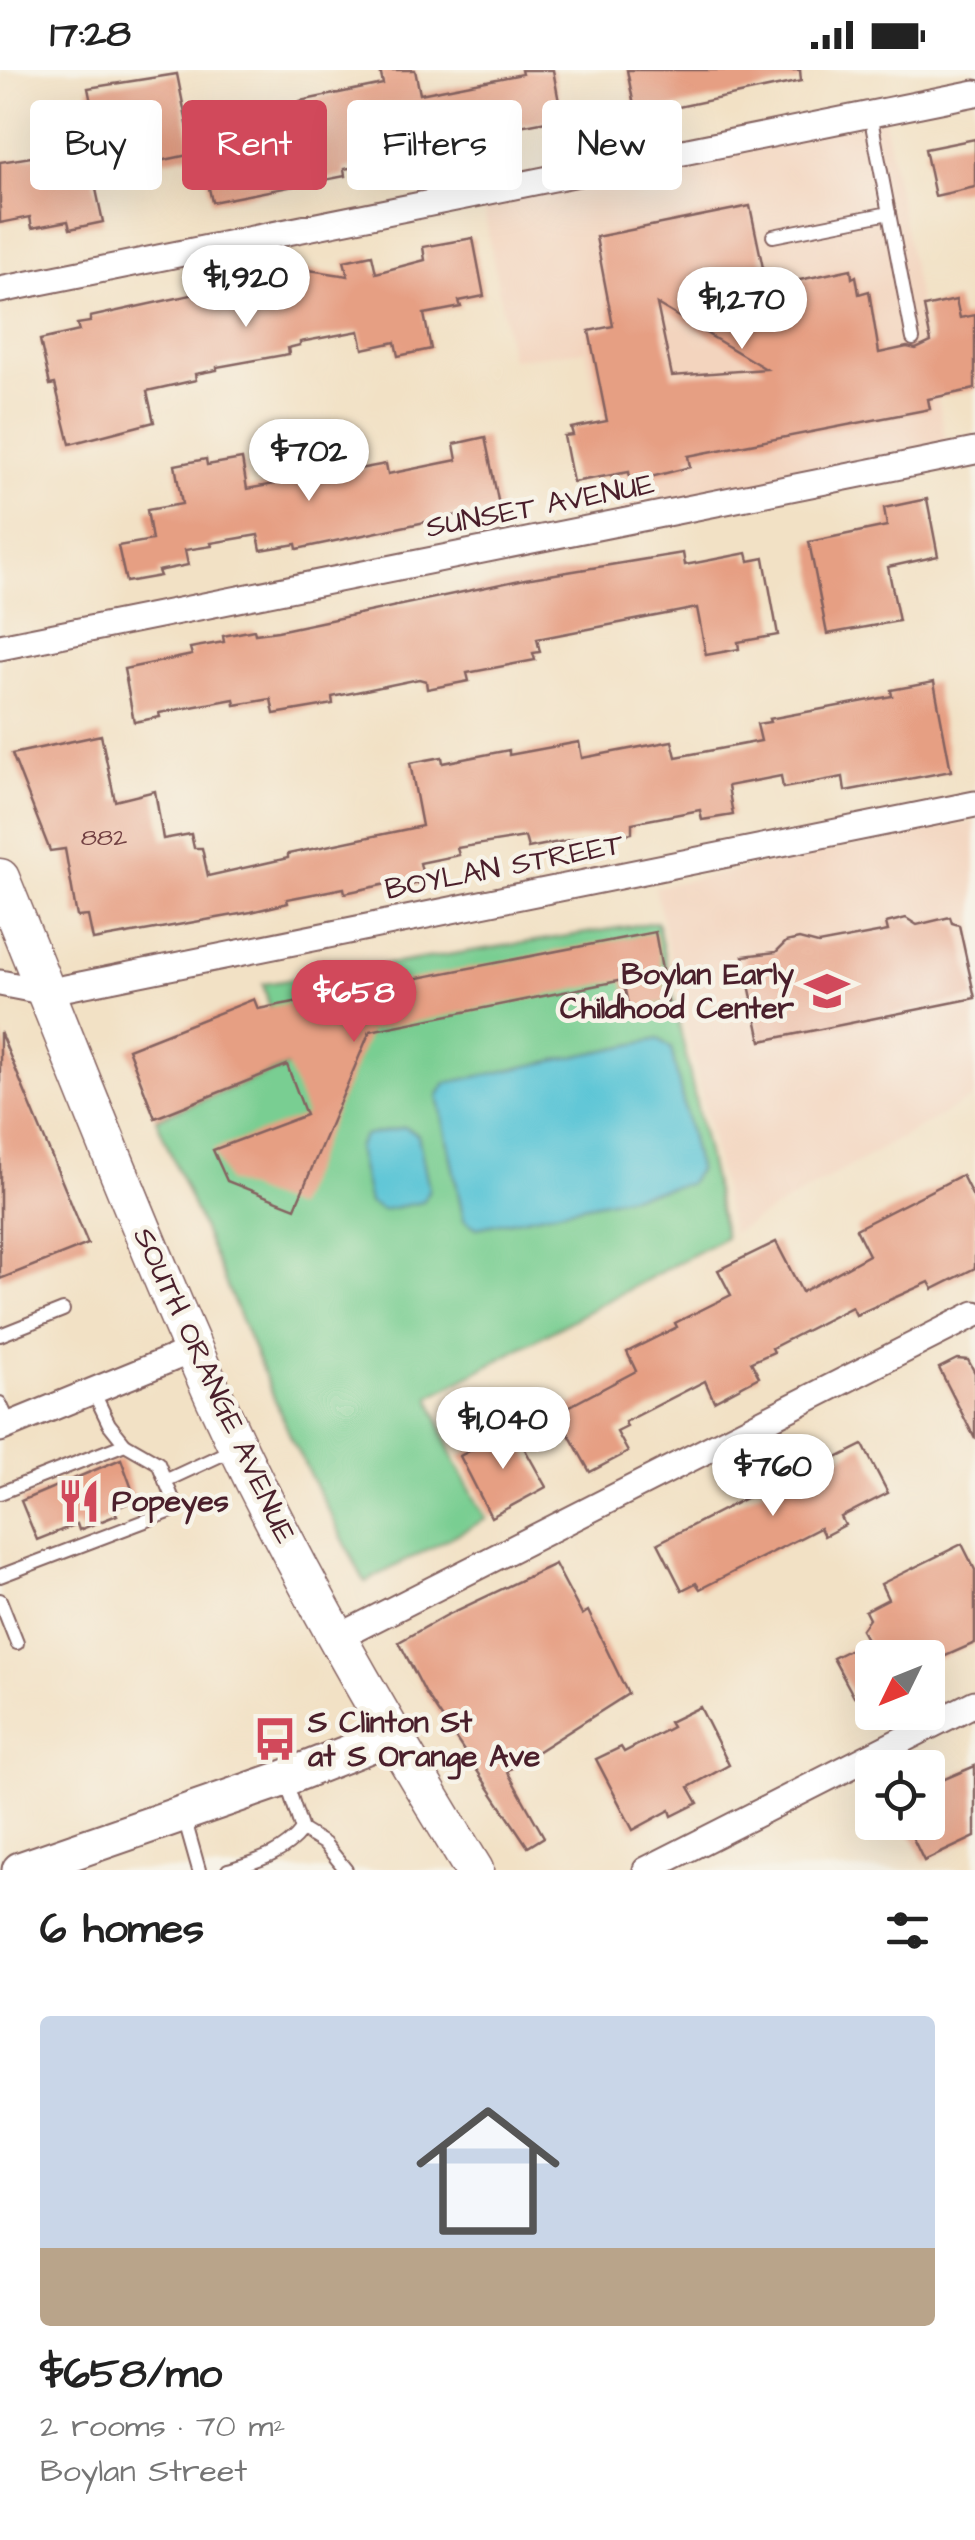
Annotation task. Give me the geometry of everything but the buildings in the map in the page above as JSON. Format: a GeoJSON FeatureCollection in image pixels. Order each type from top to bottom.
{"type":"FeatureCollection","features":[{"type":"Feature","properties":{"kind":"main road","name":"SOUTH ORANGE AVENUE"},"geometry":{"type":"LineString","coordinates":[[0,878],[193,1350],[238,1447],[392,1736],[474,1870]]}},
{"type":"Feature","properties":{"kind":"street"},"geometry":{"type":"LineString","coordinates":[[0,290],[975,93]]}},
{"type":"Feature","properties":{"kind":"street","name":"SUNSET AVENUE"},"geometry":{"type":"LineString","coordinates":[[0,648],[975,451]]}},
{"type":"Feature","properties":{"kind":"street","name":"BOYLAN STREET"},"geometry":{"type":"LineString","coordinates":[[46,992],[975,804]]}},
{"type":"Feature","properties":{"kind":"street"},"geometry":{"type":"LineString","coordinates":[[0,982],[46,992]]}},
{"type":"Feature","properties":{"kind":"street"},"geometry":{"type":"LineString","coordinates":[[338,1638],[975,1314]]}},
{"type":"Feature","properties":{"kind":"street"},"geometry":{"type":"LineString","coordinates":[[3,1419],[92,1391],[193,1350]]}},
{"type":"Feature","properties":{"kind":"street"},"geometry":{"type":"LineString","coordinates":[[646,1870],[975,1703]]}},
{"type":"Feature","properties":{"kind":"street"},"geometry":{"type":"LineString","coordinates":[[20,1870],[285,1778],[392,1736]]}},
{"type":"Feature","properties":{"kind":"lane"},"geometry":{"type":"LineString","coordinates":[[870,114],[913,339]]}},
{"type":"Feature","properties":{"kind":"lane"},"geometry":{"type":"LineString","coordinates":[[774,236],[889,214]]}},
{"type":"Feature","properties":{"kind":"lane"},"geometry":{"type":"LineString","coordinates":[[0,1336],[63,1310]]}},
{"type":"Feature","properties":{"kind":"lane"},"geometry":{"type":"LineString","coordinates":[[0,1576],[177,1509],[158,1464],[125,1444],[109,1424],[92,1391]]}},
{"type":"Feature","properties":{"kind":"lane"},"geometry":{"type":"LineString","coordinates":[[0,1493],[125,1444]]}},
{"type":"Feature","properties":{"kind":"lane"},"geometry":{"type":"LineString","coordinates":[[166,1481],[238,1447]]}},
{"type":"Feature","properties":{"kind":"lane"},"geometry":{"type":"LineString","coordinates":[[0,1600],[17,1643]]}},
{"type":"Feature","properties":{"kind":"lane"},"geometry":{"type":"LineString","coordinates":[[285,1778],[302,1830],[326,1844],[346,1870]]}},
{"type":"Feature","properties":{"kind":"lane"},"geometry":{"type":"LineString","coordinates":[[183,1814],[200,1870]]}},
{"type":"Feature","properties":{"kind":"lane"},"geometry":{"type":"LineString","coordinates":[[228,1870],[271,1856],[292,1844],[302,1830]]}},
{"type":"Feature","properties":{"kind":"shaded area"},"geometry":{"type":"Polygon","coordinates":[[[884,119],[948,452],[620,515],[586,350],[511,359],[482,199],[542,187],[682,190],[682,159],[884,119]]]}},
{"type":"Feature","properties":{"kind":"shaded area","name":"Boylan Early Childhood Center"},"geometry":{"type":"Polygon","coordinates":[[[975,821],[975,1096],[732,1233],[655,887],[975,821]]]}},
{"type":"Feature","properties":{"kind":"green space"},"geometry":{"type":"Polygon","coordinates":[[[657,922],[725,1237],[430,1397],[455,1462],[486,1519],[365,1582],[292,1440],[156,1119],[287,1066],[263,984],[657,922]]]}},
{"type":"Feature","properties":{"kind":"water"},"geometry":{"type":"Polygon","coordinates":[[[659,1039],[671,1048],[698,1170],[688,1184],[477,1228],[464,1220],[438,1096],[446,1083],[659,1039]]]}},
{"type":"Feature","properties":{"kind":"water"},"geometry":{"type":"Polygon","coordinates":[[[405,1127],[418,1135],[429,1189],[423,1202],[382,1210],[369,1203],[357,1148],[364,1136],[405,1127]]]}},
{"type":"Feature","properties":{"kind":"place","name":"Boylan Early Childhood Center"},"geometry":{"type":"Point","coordinates":[827,991]}},
{"type":"Feature","properties":{"kind":"place","name":"Popeyes"},"geometry":{"type":"Point","coordinates":[79,1501]}},
{"type":"Feature","properties":{"kind":"place","name":"S Clinton St at S Orange Ave"},"geometry":{"type":"Point","coordinates":[275,1739]}}]}
